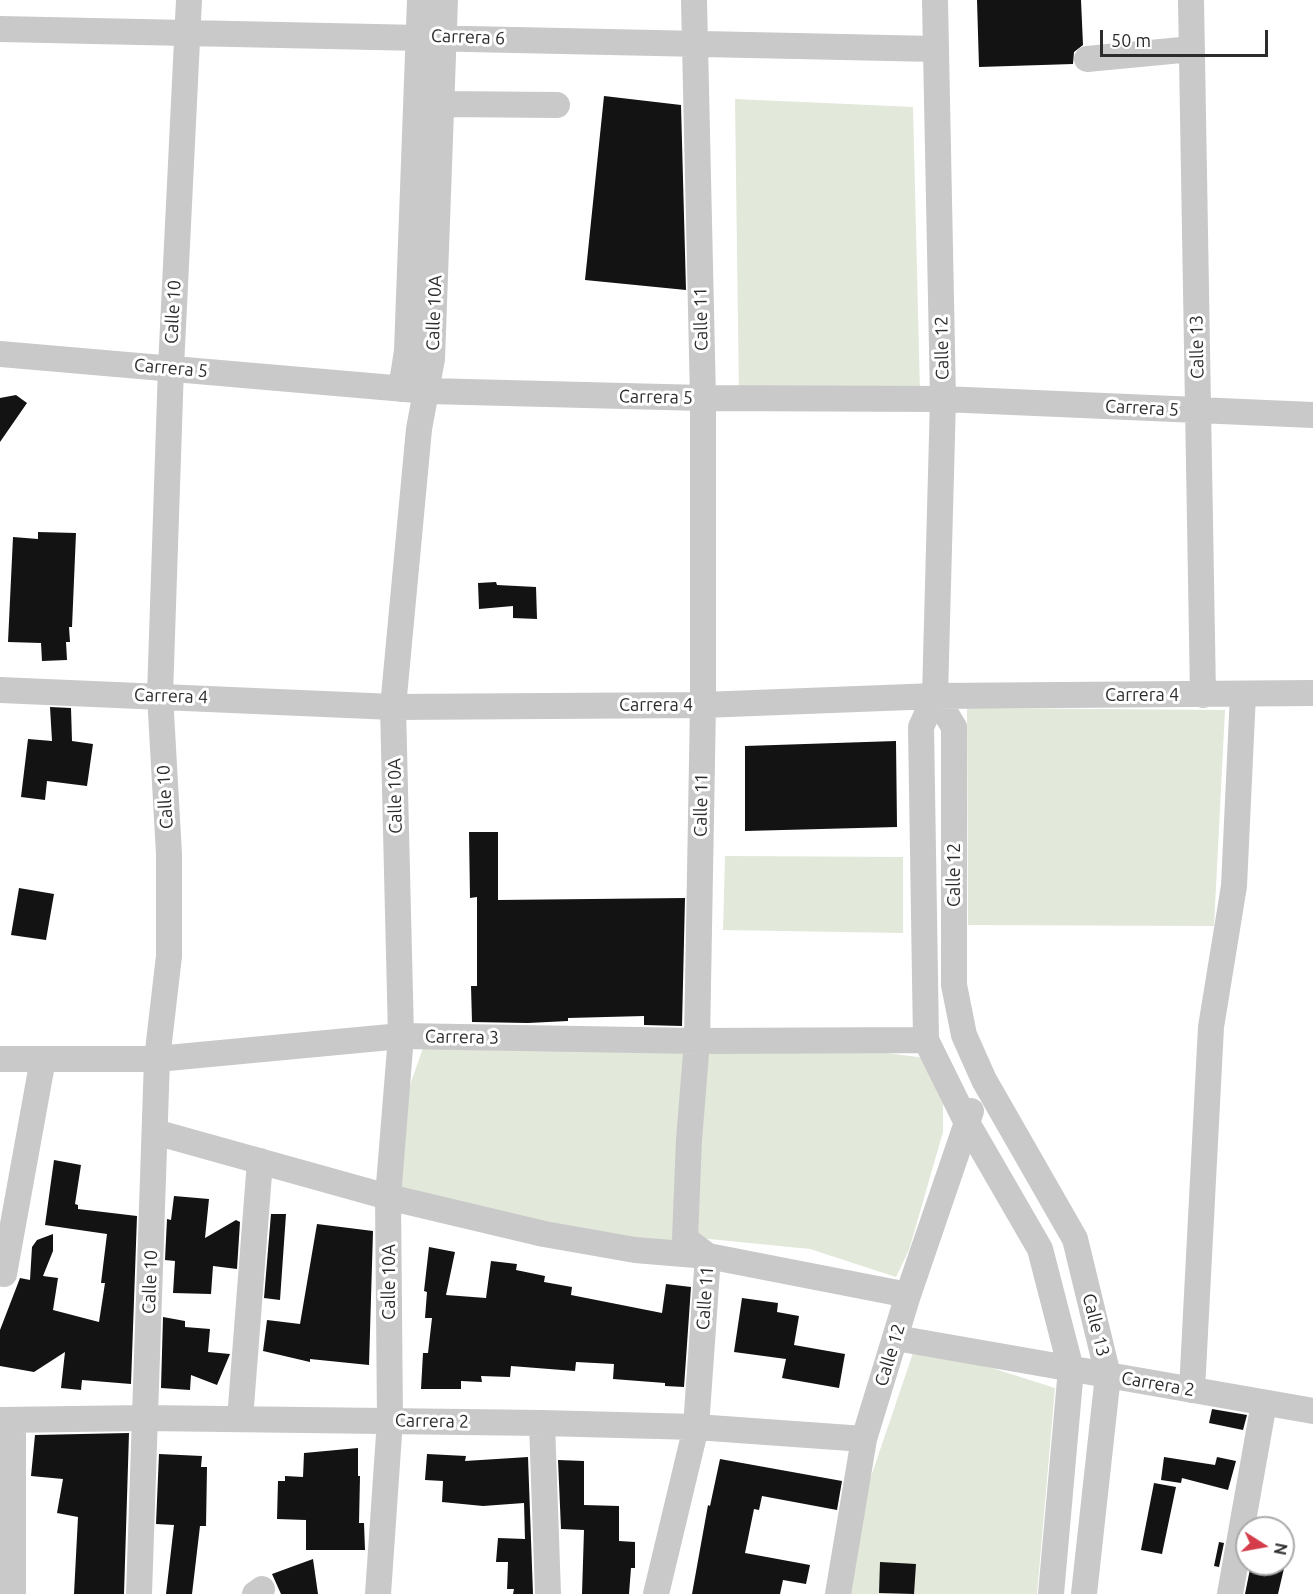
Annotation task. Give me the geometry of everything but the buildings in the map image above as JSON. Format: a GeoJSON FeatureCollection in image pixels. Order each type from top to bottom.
{"type":"FeatureCollection","features":[{"type":"Feature","properties":{"kind":"street","name":"Calle 10"},"geometry":{"type":"LineString","coordinates":[[139,1594],[157,1059],[169,956],[169,854],[160,695],[171,367],[189,0]]}},
{"type":"Feature","properties":{"kind":"street","name":"Calle 10A"},"geometry":{"type":"LineString","coordinates":[[400,389],[407,351],[420,0]]}},
{"type":"Feature","properties":{"kind":"street","name":"Calle 10A"},"geometry":{"type":"LineString","coordinates":[[378,1594],[390,1420],[388,1197],[401,1036],[393,707],[419,429],[428,391],[432,359],[445,0]]}},
{"type":"Feature","properties":{"kind":"street","name":"Calle 11"},"geometry":{"type":"LineString","coordinates":[[656,1594],[696,1426],[708,1256],[686,1239],[689,1140],[697,1041],[703,705],[703,398],[694,0]]}},
{"type":"Feature","properties":{"kind":"street","name":"Calle 12"},"geometry":{"type":"LineString","coordinates":[[935,0],[943,399],[935,696],[921,727],[926,1040],[966,1121]]}},
{"type":"Feature","properties":{"kind":"street","name":"Calle 13"},"geometry":{"type":"LineString","coordinates":[[1191,0],[1203,695]]}},
{"type":"Feature","properties":{"kind":"street","name":"Carrera 6"},"geometry":{"type":"LineString","coordinates":[[0,29],[936,48]]}},
{"type":"Feature","properties":{"kind":"street"},"geometry":{"type":"LineString","coordinates":[[1087,59],[1192,49]]}},
{"type":"Feature","properties":{"kind":"street"},"geometry":{"type":"LineString","coordinates":[[442,104],[557,105]]}},
{"type":"Feature","properties":{"kind":"street","name":"Carrera 5"},"geometry":{"type":"LineString","coordinates":[[0,354],[428,391],[703,398],[943,399],[1313,415]]}},
{"type":"Feature","properties":{"kind":"street","name":"Carrera 4"},"geometry":{"type":"LineString","coordinates":[[0,690],[160,695],[393,707],[703,705],[935,696],[1313,693]]}},
{"type":"Feature","properties":{"kind":"street"},"geometry":{"type":"LineString","coordinates":[[1192,1390],[1211,1027],[1234,886],[1243,694]]}},
{"type":"Feature","properties":{"kind":"street","name":"Calle 12"},"geometry":{"type":"LineString","coordinates":[[838,1594],[864,1439],[908,1295],[966,1121],[984,1080],[964,1035],[954,985],[954,727],[935,696]]}},
{"type":"Feature","properties":{"kind":"street","name":"Carrera 3"},"geometry":{"type":"LineString","coordinates":[[0,1059],[157,1059],[401,1036],[697,1041],[926,1040]]}},
{"type":"Feature","properties":{"kind":"street"},"geometry":{"type":"LineString","coordinates":[[4,1274],[43,1059]]}},
{"type":"Feature","properties":{"kind":"street","name":"Calle 13"},"geometry":{"type":"LineString","coordinates":[[984,1080],[1075,1239],[1108,1375],[1084,1594]]}},
{"type":"Feature","properties":{"kind":"street","name":"Calle 13"},"geometry":{"type":"LineString","coordinates":[[966,1121],[1040,1249],[1071,1369],[1051,1594]]}},
{"type":"Feature","properties":{"kind":"street"},"geometry":{"type":"LineString","coordinates":[[155,1132],[388,1197],[544,1234],[635,1250],[708,1256],[908,1295]]}},
{"type":"Feature","properties":{"kind":"street"},"geometry":{"type":"LineString","coordinates":[[240,1419],[260,1161]]}},
{"type":"Feature","properties":{"kind":"street","name":"Carrera 2"},"geometry":{"type":"LineString","coordinates":[[896,1338],[1313,1411]]}},
{"type":"Feature","properties":{"kind":"street"},"geometry":{"type":"LineString","coordinates":[[1230,1594],[1264,1403]]}},
{"type":"Feature","properties":{"kind":"street","name":"Carrera 2"},"geometry":{"type":"LineString","coordinates":[[7,1420],[145,1418],[390,1420],[696,1426],[864,1439]]}},
{"type":"Feature","properties":{"kind":"street"},"geometry":{"type":"LineString","coordinates":[[7,1420],[13,1594]]}},
{"type":"Feature","properties":{"kind":"street"},"geometry":{"type":"LineString","coordinates":[[542,1423],[548,1594]]}},
{"type":"Feature","properties":{"kind":"shaded area"},"geometry":{"type":"Polygon","coordinates":[[[735,99],[913,107],[920,394],[739,398],[735,99]]]}},
{"type":"Feature","properties":{"kind":"shaded area"},"geometry":{"type":"Polygon","coordinates":[[[967,708],[1225,710],[1214,926],[968,925],[967,708]]]}},
{"type":"Feature","properties":{"kind":"shaded area"},"geometry":{"type":"Polygon","coordinates":[[[725,856],[903,857],[903,933],[723,930],[725,856]]]}},
{"type":"Feature","properties":{"kind":"shaded area"},"geometry":{"type":"Polygon","coordinates":[[[424,1045],[692,1047],[683,1245],[551,1229],[393,1192],[409,1088],[424,1045]]]}},
{"type":"Feature","properties":{"kind":"shaded area"},"geometry":{"type":"Polygon","coordinates":[[[824,1045],[926,1058],[943,1091],[943,1132],[909,1250],[896,1277],[810,1249],[689,1237],[698,1109],[710,1050],[824,1045]]]}},
{"type":"Feature","properties":{"kind":"shaded area"},"geometry":{"type":"Polygon","coordinates":[[[916,1344],[1055,1388],[1037,1594],[850,1594],[860,1509],[916,1344]]]}}]}
